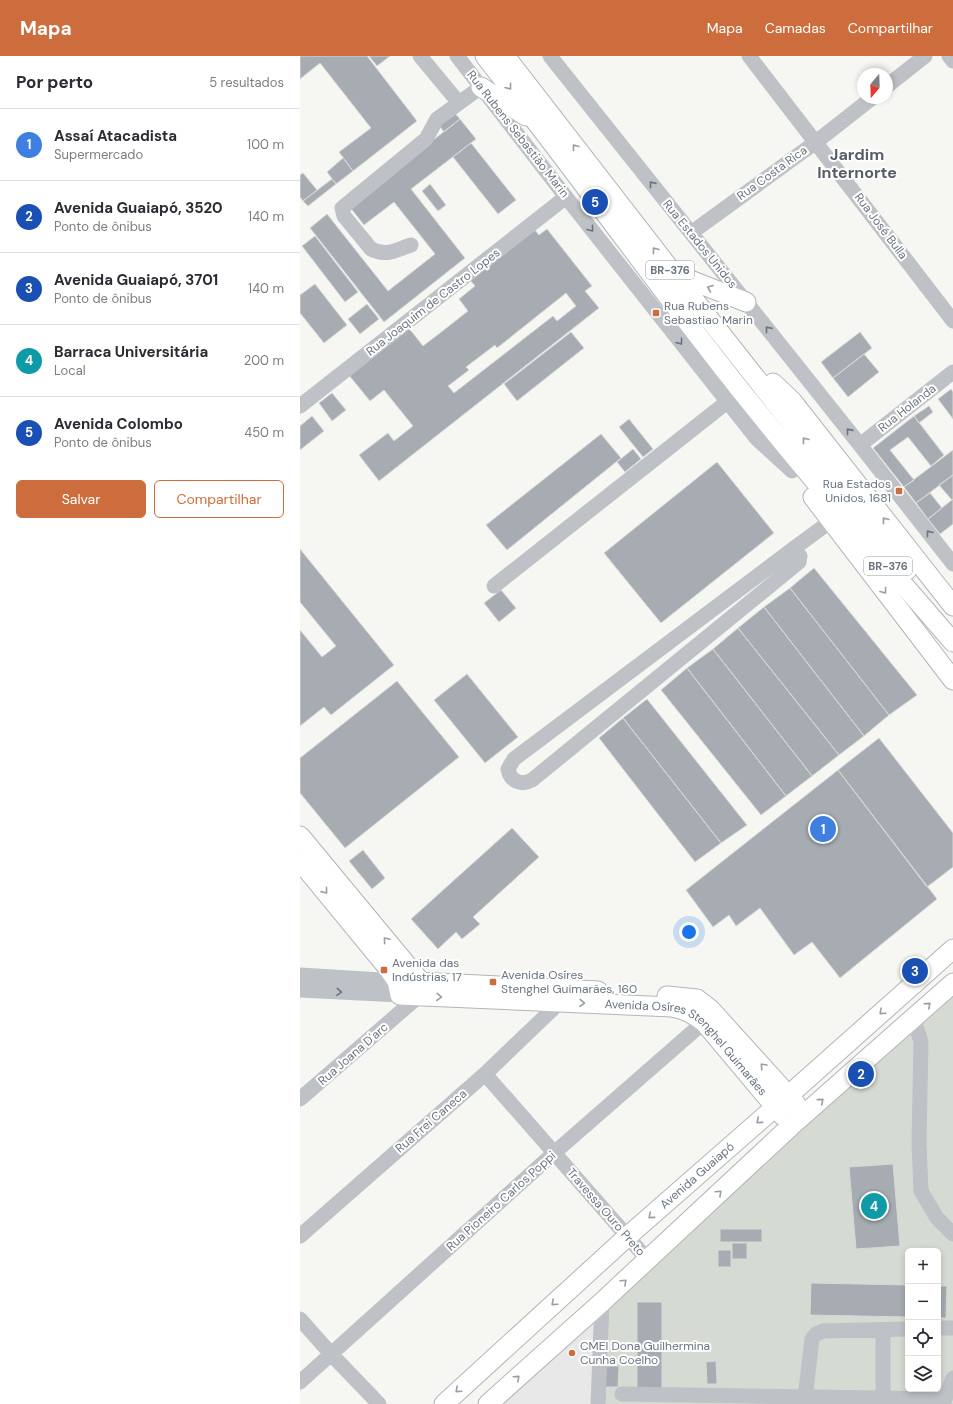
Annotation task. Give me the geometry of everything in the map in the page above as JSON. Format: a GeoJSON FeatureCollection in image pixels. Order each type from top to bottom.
{"type":"FeatureCollection","features":[{"type":"Feature","properties":{"kind":"main road","name":"BR-376"},"geometry":{"type":"LineString","coordinates":[[485,56],[540,126],[709,351],[823,491],[953,642]]}},
{"type":"Feature","properties":{"kind":"main road","name":"BR-376"},"geometry":{"type":"LineString","coordinates":[[505,56],[673,273],[953,628]]}},
{"type":"Feature","properties":{"kind":"main road"},"geometry":{"type":"LineString","coordinates":[[481,87],[540,126]]}},
{"type":"Feature","properties":{"kind":"main road"},"geometry":{"type":"LineString","coordinates":[[673,273],[746,302]]}},
{"type":"Feature","properties":{"kind":"main road"},"geometry":{"type":"LineString","coordinates":[[726,340],[792,402],[953,606]]}},
{"type":"Feature","properties":{"kind":"main road"},"geometry":{"type":"LineString","coordinates":[[709,351],[792,471],[953,680]]}},
{"type":"Feature","properties":{"kind":"main road"},"geometry":{"type":"LineString","coordinates":[[300,836],[408,992]]}},
{"type":"Feature","properties":{"kind":"main road"},"geometry":{"type":"LineString","coordinates":[[300,861],[408,992]]}},
{"type":"Feature","properties":{"kind":"main road","name":"Avenida Guaiapó"},"geometry":{"type":"LineString","coordinates":[[444,1404],[628,1236],[953,949]]}},
{"type":"Feature","properties":{"kind":"main road"},"geometry":{"type":"LineString","coordinates":[[488,1404],[602,1302],[798,1121],[953,982]]}},
{"type":"Feature","properties":{"kind":"main road","name":"Avenida Osíres Stenghel Guimarães"},"geometry":{"type":"LineString","coordinates":[[408,992],[559,1002],[672,1007],[685,1010],[694,1014],[704,1022],[782,1101]]}},
{"type":"Feature","properties":{"kind":"main road","name":"Avenida Osíres Stenghel Guimarães"},"geometry":{"type":"LineString","coordinates":[[408,992],[684,997],[697,999],[710,1010],[798,1121]]}},
{"type":"Feature","properties":{"kind":"main road"},"geometry":{"type":"LineString","coordinates":[[897,998],[913,1019]]}},
{"type":"Feature","properties":{"kind":"street"},"geometry":{"type":"LineString","coordinates":[[420,56],[459,103]]}},
{"type":"Feature","properties":{"kind":"street","name":"Rua Rubens Sebastião Marin"},"geometry":{"type":"LineString","coordinates":[[457,56],[727,402],[757,439],[792,471]]}},
{"type":"Feature","properties":{"kind":"street","name":"Rua Estados Unidos"},"geometry":{"type":"LineString","coordinates":[[550,56],[953,564]]}},
{"type":"Feature","properties":{"kind":"street","name":"Rua José Bulla"},"geometry":{"type":"LineString","coordinates":[[749,56],[953,321]]}},
{"type":"Feature","properties":{"kind":"street"},"geometry":{"type":"LineString","coordinates":[[893,81],[925,56]]}},
{"type":"Feature","properties":{"kind":"street"},"geometry":{"type":"LineString","coordinates":[[949,56],[953,61]]}},
{"type":"Feature","properties":{"kind":"street"},"geometry":{"type":"LineString","coordinates":[[411,245],[386,254],[371,249],[344,216],[342,208],[426,139],[437,119],[481,87]]}},
{"type":"Feature","properties":{"kind":"street","name":"Rua Costa Rica"},"geometry":{"type":"LineString","coordinates":[[691,233],[816,142],[864,104]]}},
{"type":"Feature","properties":{"kind":"street","name":"Rua Joaquim de Castro Lopes"},"geometry":{"type":"LineString","coordinates":[[300,406],[566,197]]}},
{"type":"Feature","properties":{"kind":"street","name":"Rua Holanda"},"geometry":{"type":"LineString","coordinates":[[860,445],[953,372]]}},
{"type":"Feature","properties":{"kind":"street"},"geometry":{"type":"LineString","coordinates":[[494,586],[727,402]]}},
{"type":"Feature","properties":{"kind":"street"},"geometry":{"type":"LineString","coordinates":[[793,549],[800,556],[799,562],[618,710],[526,783],[515,782],[509,775],[508,769],[514,760],[603,692],[648,659],[712,610],[793,549],[831,521]]}},
{"type":"Feature","properties":{"kind":"street"},"geometry":{"type":"LineString","coordinates":[[712,610],[723,624]]}},
{"type":"Feature","properties":{"kind":"street"},"geometry":{"type":"LineString","coordinates":[[648,659],[661,674]]}},
{"type":"Feature","properties":{"kind":"street"},"geometry":{"type":"LineString","coordinates":[[603,692],[618,710]]}},
{"type":"Feature","properties":{"kind":"street","name":"Avenida Osíres Stenghel Guimarães"},"geometry":{"type":"LineString","coordinates":[[300,975],[408,992]]}},
{"type":"Feature","properties":{"kind":"street","name":"Avenida Osíres Stenghel Guimarães"},"geometry":{"type":"LineString","coordinates":[[300,990],[408,992]]}},
{"type":"Feature","properties":{"kind":"street","name":"Rua Joana D'arc"},"geometry":{"type":"LineString","coordinates":[[300,1099],[408,992]]}},
{"type":"Feature","properties":{"kind":"street","name":"Rua Frei Caneca"},"geometry":{"type":"LineString","coordinates":[[300,1236],[485,1074],[559,1002]]}},
{"type":"Feature","properties":{"kind":"street"},"geometry":{"type":"LineString","coordinates":[[913,1019],[921,1041],[919,1143],[921,1191],[937,1218],[953,1234]]}},
{"type":"Feature","properties":{"kind":"street","name":"Rua Pioneiro Carlos Poppi"},"geometry":{"type":"LineString","coordinates":[[300,1382],[554,1153],[704,1022]]}},
{"type":"Feature","properties":{"kind":"street","name":"Travessa Ouro Preto"},"geometry":{"type":"LineString","coordinates":[[485,1074],[648,1260]]}},
{"type":"Feature","properties":{"kind":"street"},"geometry":{"type":"LineString","coordinates":[[598,1404],[602,1302]]}},
{"type":"Feature","properties":{"kind":"street"},"geometry":{"type":"LineString","coordinates":[[300,1319],[379,1404]]}},
{"type":"Feature","properties":{"kind":"street"},"geometry":{"type":"LineString","coordinates":[[941,1328],[953,1328]]}},
{"type":"Feature","properties":{"kind":"street"},"geometry":{"type":"LineString","coordinates":[[805,1398],[812,1339],[816,1334],[823,1331],[905,1329]]}},
{"type":"Feature","properties":{"kind":"street"},"geometry":{"type":"LineString","coordinates":[[883,1330],[883,1401]]}},
{"type":"Feature","properties":{"kind":"street"},"geometry":{"type":"LineString","coordinates":[[622,1394],[943,1402],[953,1378]]}},
{"type":"Feature","properties":{"kind":"shaded area"},"geometry":{"type":"Polygon","coordinates":[[[953,983],[953,1404],[598,1404],[602,1302],[953,983]]]}},
{"type":"Feature","properties":{"kind":"shaded area","name":"CMEI Dona Guilhermina Cunha Coelho"},"geometry":{"type":"Polygon","coordinates":[[[602,1302],[598,1404],[488,1404],[602,1302]]]}},
{"type":"Feature","properties":{"kind":"building"},"geometry":{"type":"Polygon","coordinates":[[[300,56],[367,56],[417,121],[353,171],[339,152],[371,128],[320,63],[300,79],[300,56]]]}},
{"type":"Feature","properties":{"kind":"building"},"geometry":{"type":"Polygon","coordinates":[[[369,56],[390,56],[377,66],[369,56]]]}},
{"type":"Feature","properties":{"kind":"building"},"geometry":{"type":"Polygon","coordinates":[[[452,110],[460,119],[444,132],[436,121],[452,110]]]}},
{"type":"Feature","properties":{"kind":"building"},"geometry":{"type":"Polygon","coordinates":[[[460,119],[476,139],[411,189],[465,258],[384,322],[310,228],[327,214],[388,291],[435,254],[394,202],[364,225],[349,206],[460,119]]]}},
{"type":"Feature","properties":{"kind":"building"},"geometry":{"type":"Polygon","coordinates":[[[471,143],[516,200],[498,214],[453,157],[471,143]]]}},
{"type":"Feature","properties":{"kind":"building"},"geometry":{"type":"Polygon","coordinates":[[[343,158],[353,171],[336,184],[327,172],[343,158]]]}},
{"type":"Feature","properties":{"kind":"building"},"geometry":{"type":"Polygon","coordinates":[[[303,173],[317,190],[303,201],[300,197],[300,175],[303,173]]]}},
{"type":"Feature","properties":{"kind":"building"},"geometry":{"type":"Polygon","coordinates":[[[332,179],[336,184],[308,206],[303,201],[332,179]]]}},
{"type":"Feature","properties":{"kind":"building"},"geometry":{"type":"Polygon","coordinates":[[[430,184],[446,205],[438,211],[422,191],[430,184]]]}},
{"type":"Feature","properties":{"kind":"building"},"geometry":{"type":"Polygon","coordinates":[[[534,229],[539,235],[547,229],[592,286],[585,291],[599,308],[379,481],[359,455],[388,433],[394,441],[413,426],[384,390],[370,401],[348,374],[408,327],[423,346],[440,333],[468,311],[459,299],[475,286],[470,280],[534,229]],[[566,293],[497,348],[495,345],[466,367],[469,370],[448,386],[454,393],[553,316],[557,321],[576,306],[566,293]]]}},
{"type":"Feature","properties":{"kind":"building"},"geometry":{"type":"Polygon","coordinates":[[[315,236],[358,292],[345,302],[302,246],[315,236]]]}},
{"type":"Feature","properties":{"kind":"building"},"geometry":{"type":"Polygon","coordinates":[[[315,284],[347,325],[324,343],[300,313],[300,295],[315,284]]]}},
{"type":"Feature","properties":{"kind":"building"},"geometry":{"type":"Polygon","coordinates":[[[367,304],[379,319],[360,334],[348,319],[367,304]]]}},
{"type":"Feature","properties":{"kind":"building"},"geometry":{"type":"Polygon","coordinates":[[[571,332],[584,348],[517,401],[504,384],[571,332]]]}},
{"type":"Feature","properties":{"kind":"building"},"geometry":{"type":"Polygon","coordinates":[[[860,332],[872,348],[833,378],[821,362],[860,332]]]}},
{"type":"Feature","properties":{"kind":"building"},"geometry":{"type":"Polygon","coordinates":[[[864,354],[879,372],[848,397],[833,378],[864,354]]]}},
{"type":"Feature","properties":{"kind":"building"},"geometry":{"type":"Polygon","coordinates":[[[951,389],[953,392],[953,419],[938,399],[951,389]]]}},
{"type":"Feature","properties":{"kind":"building"},"geometry":{"type":"Polygon","coordinates":[[[332,393],[346,410],[332,421],[319,403],[332,393]]]}},
{"type":"Feature","properties":{"kind":"building"},"geometry":{"type":"Polygon","coordinates":[[[929,406],[933,412],[919,423],[914,416],[929,406]]]}},
{"type":"Feature","properties":{"kind":"building"},"geometry":{"type":"Polygon","coordinates":[[[312,416],[324,431],[300,450],[300,426],[312,416]]]}},
{"type":"Feature","properties":{"kind":"building"},"geometry":{"type":"Polygon","coordinates":[[[914,416],[944,455],[931,466],[908,437],[890,450],[914,480],[904,487],[873,448],[914,416]]]}},
{"type":"Feature","properties":{"kind":"building"},"geometry":{"type":"Polygon","coordinates":[[[629,419],[653,449],[643,457],[619,427],[629,419]]]}},
{"type":"Feature","properties":{"kind":"building"},"geometry":{"type":"Polygon","coordinates":[[[601,434],[621,458],[507,550],[486,525],[601,434]]]}},
{"type":"Feature","properties":{"kind":"building"},"geometry":{"type":"Polygon","coordinates":[[[633,449],[641,459],[625,472],[617,462],[633,449]]]}},
{"type":"Feature","properties":{"kind":"building"},"geometry":{"type":"Polygon","coordinates":[[[953,450],[953,475],[916,503],[904,487],[953,450]]]}},
{"type":"Feature","properties":{"kind":"building"},"geometry":{"type":"Polygon","coordinates":[[[717,462],[774,533],[661,623],[604,553],[717,462]]]}},
{"type":"Feature","properties":{"kind":"building"},"geometry":{"type":"Polygon","coordinates":[[[953,475],[953,499],[952,500],[939,485],[953,475]]]}},
{"type":"Feature","properties":{"kind":"building"},"geometry":{"type":"Polygon","coordinates":[[[930,493],[942,508],[928,519],[916,503],[930,493]]]}},
{"type":"Feature","properties":{"kind":"building"},"geometry":{"type":"Polygon","coordinates":[[[953,499],[953,524],[940,534],[928,519],[953,499]]]}},
{"type":"Feature","properties":{"kind":"building"},"geometry":{"type":"Polygon","coordinates":[[[300,549],[394,665],[331,715],[324,707],[300,726],[300,630],[322,657],[336,646],[300,602],[300,549]]]}},
{"type":"Feature","properties":{"kind":"building"},"geometry":{"type":"Polygon","coordinates":[[[814,568],[917,695],[889,715],[790,588],[814,568]]]}},
{"type":"Feature","properties":{"kind":"building"},"geometry":{"type":"Polygon","coordinates":[[[790,588],[889,715],[864,736],[764,607],[790,588]]]}},
{"type":"Feature","properties":{"kind":"building"},"geometry":{"type":"Polygon","coordinates":[[[501,590],[516,608],[499,622],[484,603],[501,590]]]}},
{"type":"Feature","properties":{"kind":"building"},"geometry":{"type":"Polygon","coordinates":[[[764,607],[864,736],[839,755],[738,628],[764,607]]]}},
{"type":"Feature","properties":{"kind":"building"},"geometry":{"type":"Polygon","coordinates":[[[738,628],[839,755],[812,776],[713,649],[738,628]]]}},
{"type":"Feature","properties":{"kind":"building"},"geometry":{"type":"Polygon","coordinates":[[[713,649],[812,776],[786,796],[687,668],[713,649]]]}},
{"type":"Feature","properties":{"kind":"building"},"geometry":{"type":"Polygon","coordinates":[[[687,668],[786,796],[761,815],[661,690],[687,668]]]}},
{"type":"Feature","properties":{"kind":"building"},"geometry":{"type":"Polygon","coordinates":[[[467,674],[518,737],[485,763],[434,700],[467,674]]]}},
{"type":"Feature","properties":{"kind":"building"},"geometry":{"type":"Polygon","coordinates":[[[397,681],[459,757],[345,848],[300,793],[300,758],[397,681]]]}},
{"type":"Feature","properties":{"kind":"building"},"geometry":{"type":"Polygon","coordinates":[[[647,699],[747,825],[721,843],[623,718],[647,699]]]}},
{"type":"Feature","properties":{"kind":"building"},"geometry":{"type":"Polygon","coordinates":[[[623,718],[721,843],[695,862],[599,738],[623,718]]]}},
{"type":"Feature","properties":{"kind":"building"},"geometry":{"type":"Polygon","coordinates":[[[879,738],[953,833],[953,867],[927,887],[838,770],[879,738]]]}},
{"type":"Feature","properties":{"kind":"building"},"geometry":{"type":"Polygon","coordinates":[[[838,770],[937,899],[840,978],[812,942],[794,955],[760,908],[736,926],[729,915],[713,927],[686,890],[838,770]]]}},
{"type":"Feature","properties":{"kind":"building"},"geometry":{"type":"Polygon","coordinates":[[[512,828],[539,857],[473,917],[480,924],[462,939],[456,932],[438,949],[411,919],[512,828]]]}},
{"type":"Feature","properties":{"kind":"building"},"geometry":{"type":"Polygon","coordinates":[[[363,850],[385,878],[372,889],[349,861],[363,850]]]}},
{"type":"Feature","properties":{"kind":"building"},"geometry":{"type":"Polygon","coordinates":[[[893,1164],[900,1246],[856,1249],[849,1167],[893,1164]]]}},
{"type":"Feature","properties":{"kind":"building"},"geometry":{"type":"Polygon","coordinates":[[[720,1229],[762,1229],[762,1242],[720,1242],[720,1229]]]}},
{"type":"Feature","properties":{"kind":"building"},"geometry":{"type":"Polygon","coordinates":[[[732,1243],[747,1243],[747,1259],[732,1259],[732,1243]]]}},
{"type":"Feature","properties":{"kind":"building"},"geometry":{"type":"Polygon","coordinates":[[[718,1250],[731,1250],[731,1267],[718,1267],[718,1250]]]}},
{"type":"Feature","properties":{"kind":"building"},"geometry":{"type":"Polygon","coordinates":[[[811,1283],[905,1285],[905,1317],[810,1315],[811,1283]]]}},
{"type":"Feature","properties":{"kind":"building"},"geometry":{"type":"Polygon","coordinates":[[[941,1286],[947,1286],[946,1318],[941,1318],[941,1286]]]}},
{"type":"Feature","properties":{"kind":"building"},"geometry":{"type":"Polygon","coordinates":[[[637,1302],[662,1302],[662,1389],[637,1389],[637,1302]]]}},
{"type":"Feature","properties":{"kind":"building"},"geometry":{"type":"Polygon","coordinates":[[[716,1361],[717,1384],[707,1384],[706,1362],[716,1361]]]}},
{"type":"Feature","properties":{"kind":"building"},"geometry":{"type":"Polygon","coordinates":[[[604,1366],[619,1366],[618,1387],[603,1387],[604,1366]]]}},
{"type":"Feature","properties":{"kind":"place","name":"Avenida Colombo"},"geometry":{"type":"Point","coordinates":[595,202]}},
{"type":"Feature","properties":{"kind":"place","name":"Rua Rubens Sebastiao Marin"},"geometry":{"type":"Point","coordinates":[656,313]}},
{"type":"Feature","properties":{"kind":"place","name":"Rua Estados Unidos, 1681"},"geometry":{"type":"Point","coordinates":[899,491]}},
{"type":"Feature","properties":{"kind":"place","name":"Assaí Atacadista"},"geometry":{"type":"Point","coordinates":[823,829]}},
{"type":"Feature","properties":{"kind":"place","name":"Avenida das Indústrias, 17"},"geometry":{"type":"Point","coordinates":[384,970]}},
{"type":"Feature","properties":{"kind":"place","name":"Avenida Guaiapó, 3701"},"geometry":{"type":"Point","coordinates":[915,971]}},
{"type":"Feature","properties":{"kind":"place","name":"Avenida Osíres Stenghel Guimarães, 160"},"geometry":{"type":"Point","coordinates":[493,982]}},
{"type":"Feature","properties":{"kind":"place","name":"Avenida Guaiapó, 3520"},"geometry":{"type":"Point","coordinates":[861,1074]}},
{"type":"Feature","properties":{"kind":"place","name":"Barraca Universitária"},"geometry":{"type":"Point","coordinates":[874,1206]}},
{"type":"Feature","properties":{"kind":"place","name":"CMEI Dona Guilhermina Cunha Coelho"},"geometry":{"type":"Point","coordinates":[572,1353]}},
{"type":"Feature","properties":{"kind":"district","name":"Jardim Internorte"},"geometry":{"type":"Point","coordinates":[857,163]}}]}
